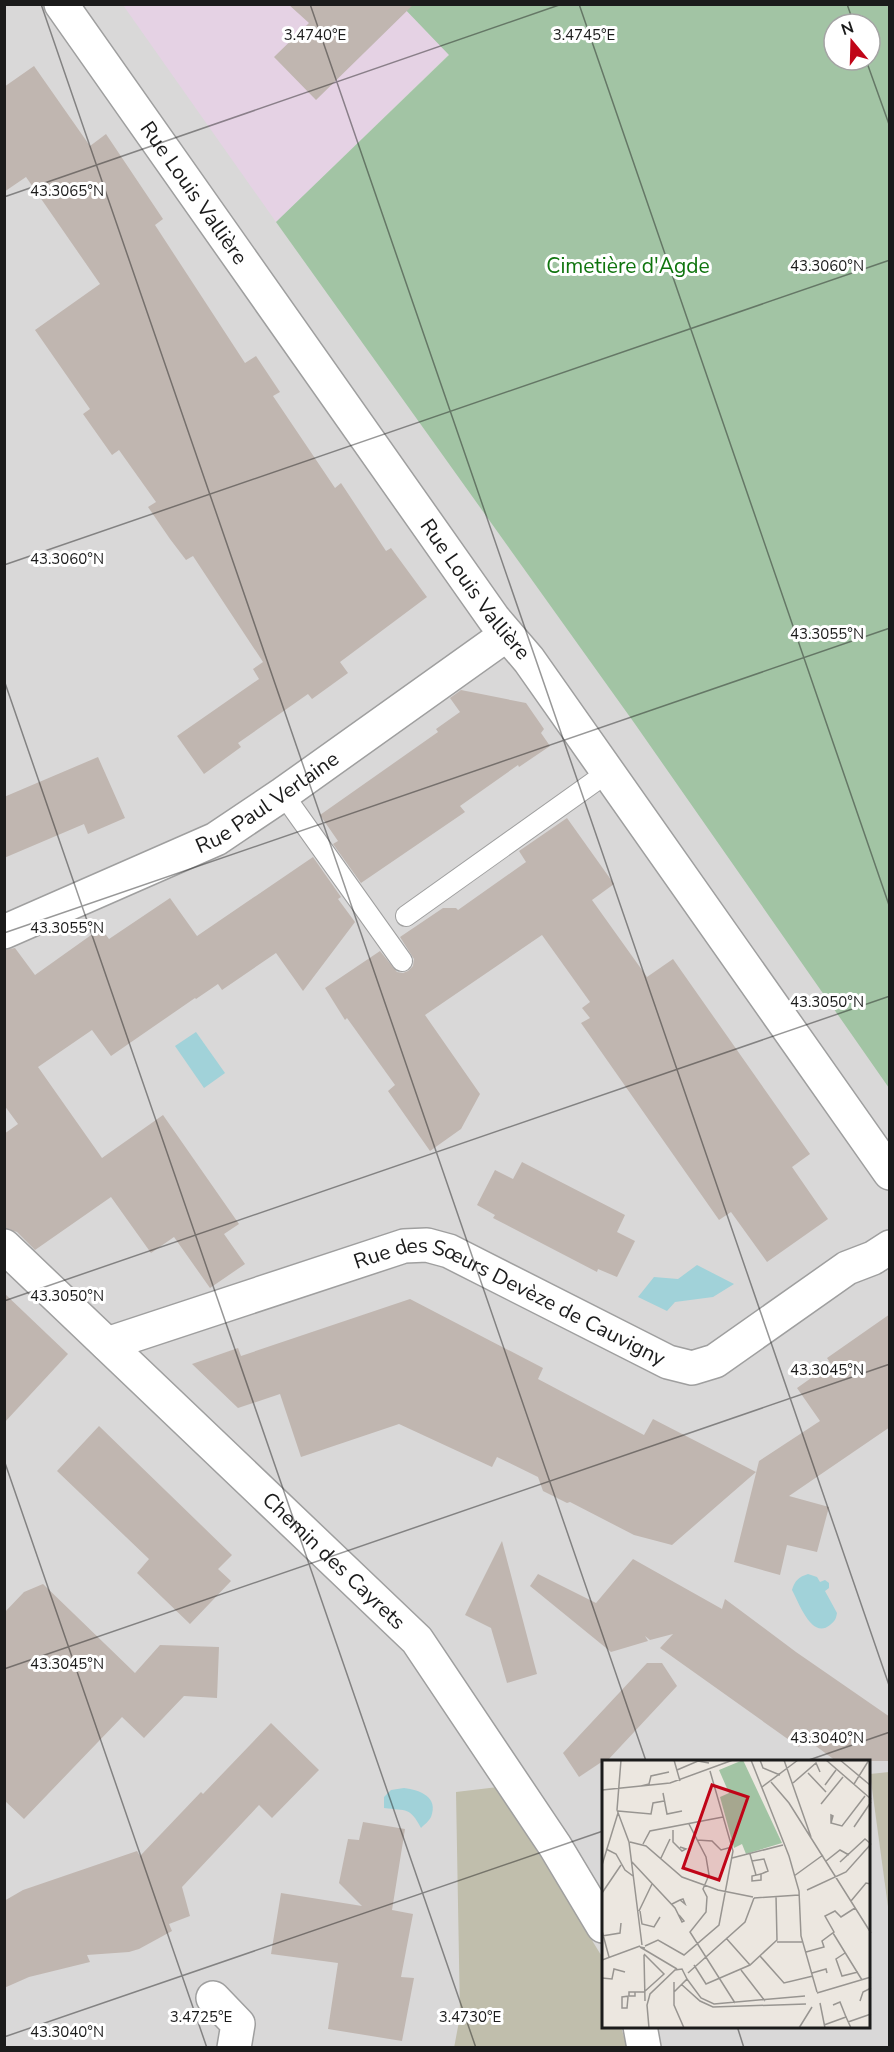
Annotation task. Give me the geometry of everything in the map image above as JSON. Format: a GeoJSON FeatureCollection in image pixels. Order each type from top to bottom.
{"type":"FeatureCollection","features":[{"type":"Feature","properties":{"kind":"street","name":"Rue Louis Vallière"},"geometry":{"type":"LineString","coordinates":[[61,4],[506,635],[530,660],[890,1173]]}},
{"type":"Feature","properties":{"kind":"street","name":"Rue Paul Verlaine"},"geometry":{"type":"LineString","coordinates":[[4,932],[216,839],[506,635]]}},
{"type":"Feature","properties":{"kind":"street","name":"Rue des Sœurs Devèze de Cauvigny"},"geometry":{"type":"LineString","coordinates":[[107,1344],[404,1246],[427,1245],[449,1251],[668,1362],[692,1368],[715,1361],[847,1268],[873,1258],[890,1247]]}},
{"type":"Feature","properties":{"kind":"street","name":"Chemin des Cayrets"},"geometry":{"type":"LineString","coordinates":[[4,1246],[417,1640],[555,1846],[602,1924]]}},
{"type":"Feature","properties":{"kind":"street"},"geometry":{"type":"LineString","coordinates":[[213,1998],[238,2024],[234,2048]]}},
{"type":"Feature","properties":{"kind":"street"},"geometry":{"type":"LineString","coordinates":[[639,2028],[644,2048]]}},
{"type":"Feature","properties":{"kind":"lane"},"geometry":{"type":"LineString","coordinates":[[406,916],[608,772]]}},
{"type":"Feature","properties":{"kind":"lane"},"geometry":{"type":"LineString","coordinates":[[283,794],[402,961]]}},
{"type":"Feature","properties":{"kind":"shaded area"},"geometry":{"type":"Polygon","coordinates":[[[5,5],[889,5],[889,2047],[5,2048],[5,5]]]}},
{"type":"Feature","properties":{"kind":"shaded area"},"geometry":{"type":"Polygon","coordinates":[[[123,5],[401,5],[449,54],[276,222],[123,5]]]}},
{"type":"Feature","properties":{"kind":"shaded area"},"geometry":{"type":"Polygon","coordinates":[[[890,1772],[889,1914],[870,1774],[890,1772]]]}},
{"type":"Feature","properties":{"kind":"shaded area"},"geometry":{"type":"Polygon","coordinates":[[[498,1787],[601,1955],[602,2028],[621,2028],[627,2047],[454,2048],[460,2016],[456,1792],[498,1787]]]}},
{"type":"Feature","properties":{"kind":"green space","name":"Cimetière d'Agde"},"geometry":{"type":"Polygon","coordinates":[[[401,5],[889,5],[889,1088],[635,724],[276,222],[449,55],[401,5]]]}},
{"type":"Feature","properties":{"kind":"water"},"geometry":{"type":"Polygon","coordinates":[[[196,1032],[225,1073],[204,1088],[175,1046],[196,1032]]]}},
{"type":"Feature","properties":{"kind":"water"},"geometry":{"type":"Polygon","coordinates":[[[697,1265],[734,1284],[713,1297],[675,1302],[667,1311],[638,1297],[654,1277],[678,1279],[697,1265]]]}},
{"type":"Feature","properties":{"kind":"water"},"geometry":{"type":"Polygon","coordinates":[[[808,1574],[817,1577],[820,1582],[825,1580],[829,1583],[829,1588],[825,1591],[837,1613],[833,1622],[823,1628],[817,1628],[807,1618],[792,1590],[798,1579],[808,1574]]]}},
{"type":"Feature","properties":{"kind":"water"},"geometry":{"type":"Polygon","coordinates":[[[404,1788],[422,1793],[432,1804],[431,1817],[421,1828],[411,1813],[384,1808],[384,1797],[391,1790],[404,1788]]]}},
{"type":"Feature","properties":{"kind":"building"},"geometry":{"type":"Polygon","coordinates":[[[288,4],[414,4],[316,100],[274,57],[309,23],[288,4]]]}},
{"type":"Feature","properties":{"kind":"building"},"geometry":{"type":"Polygon","coordinates":[[[34,66],[90,146],[106,134],[163,219],[155,225],[245,363],[256,356],[280,392],[273,396],[335,488],[341,483],[386,551],[391,548],[427,597],[340,662],[348,673],[312,699],[308,694],[238,743],[241,747],[204,774],[177,736],[259,679],[253,669],[263,662],[193,556],[186,560],[148,507],[156,502],[119,450],[112,455],[83,414],[90,409],[35,330],[100,284],[26,177],[4,192],[4,87],[34,66]]]}},
{"type":"Feature","properties":{"kind":"building"},"geometry":{"type":"Polygon","coordinates":[[[461,690],[526,703],[544,729],[541,733],[550,746],[519,767],[518,765],[460,806],[465,812],[361,883],[333,844],[338,841],[320,815],[438,732],[436,729],[460,712],[450,698],[461,690]]]}},
{"type":"Feature","properties":{"kind":"building"},"geometry":{"type":"Polygon","coordinates":[[[98,757],[125,818],[88,834],[84,824],[4,858],[4,797],[98,757]]]}},
{"type":"Feature","properties":{"kind":"building"},"geometry":{"type":"Polygon","coordinates":[[[567,818],[614,884],[592,900],[647,977],[673,959],[810,1154],[792,1167],[828,1219],[767,1262],[731,1212],[719,1220],[581,1023],[590,1018],[582,1008],[590,1002],[542,935],[425,1015],[480,1094],[461,1129],[430,1151],[388,1091],[395,1085],[347,1018],[345,1020],[325,988],[380,951],[397,972],[408,971],[413,966],[414,959],[400,937],[443,908],[458,910],[526,862],[519,851],[567,818]]]}},
{"type":"Feature","properties":{"kind":"building"},"geometry":{"type":"Polygon","coordinates":[[[313,857],[341,897],[338,899],[355,922],[303,991],[276,953],[222,990],[218,984],[195,998],[111,1056],[92,1030],[38,1067],[102,1158],[163,1115],[239,1224],[224,1234],[245,1264],[210,1288],[174,1237],[151,1253],[111,1197],[35,1250],[17,1232],[4,1228],[4,1134],[18,1124],[4,1105],[4,950],[15,948],[35,975],[101,928],[109,939],[170,898],[197,936],[313,857]]]}},
{"type":"Feature","properties":{"kind":"building"},"geometry":{"type":"Polygon","coordinates":[[[522,1162],[625,1215],[617,1232],[635,1241],[617,1277],[598,1269],[597,1272],[493,1218],[495,1215],[477,1205],[495,1170],[513,1179],[522,1162]]]}},
{"type":"Feature","properties":{"kind":"building"},"geometry":{"type":"Polygon","coordinates":[[[4,1293],[68,1354],[4,1423],[4,1293]]]}},
{"type":"Feature","properties":{"kind":"building"},"geometry":{"type":"Polygon","coordinates":[[[410,1299],[543,1368],[538,1379],[644,1435],[653,1419],[756,1472],[672,1545],[634,1535],[570,1502],[567,1503],[543,1491],[538,1477],[497,1457],[492,1467],[399,1424],[301,1457],[280,1394],[238,1408],[192,1364],[238,1348],[241,1356],[410,1299]]]}},
{"type":"Feature","properties":{"kind":"building"},"geometry":{"type":"Polygon","coordinates":[[[890,1314],[890,1427],[789,1496],[829,1507],[817,1552],[787,1545],[780,1575],[734,1562],[759,1461],[820,1421],[797,1388],[831,1364],[827,1358],[890,1314]]]}},
{"type":"Feature","properties":{"kind":"building"},"geometry":{"type":"Polygon","coordinates":[[[99,1426],[232,1555],[218,1569],[231,1581],[190,1624],[137,1573],[149,1559],[57,1471],[99,1426]]]}},
{"type":"Feature","properties":{"kind":"building"},"geometry":{"type":"Polygon","coordinates":[[[502,1541],[537,1674],[507,1683],[491,1628],[465,1615],[502,1541]]]}},
{"type":"Feature","properties":{"kind":"building"},"geometry":{"type":"Polygon","coordinates":[[[633,1559],[722,1609],[725,1599],[796,1652],[890,1717],[890,1761],[835,1760],[805,1738],[799,1747],[660,1648],[673,1634],[650,1640],[645,1636],[648,1641],[611,1652],[530,1586],[538,1574],[596,1603],[633,1559]]]}},
{"type":"Feature","properties":{"kind":"building"},"geometry":{"type":"Polygon","coordinates":[[[43,1584],[135,1673],[160,1645],[219,1647],[217,1698],[184,1696],[144,1738],[122,1717],[24,1819],[4,1800],[4,1613],[24,1592],[43,1584]]]}},
{"type":"Feature","properties":{"kind":"building"},"geometry":{"type":"Polygon","coordinates":[[[647,1663],[662,1663],[677,1686],[608,1760],[602,1760],[579,1777],[563,1753],[647,1663]]]}},
{"type":"Feature","properties":{"kind":"building"},"geometry":{"type":"Polygon","coordinates":[[[271,1723],[319,1770],[272,1818],[259,1805],[182,1887],[190,1916],[169,1924],[172,1931],[139,1949],[129,1952],[87,1955],[90,1962],[29,1977],[4,1988],[4,1901],[23,1890],[137,1851],[140,1856],[271,1723]]]}},
{"type":"Feature","properties":{"kind":"building"},"geometry":{"type":"Polygon","coordinates":[[[363,1822],[405,1829],[392,1910],[413,1914],[401,1977],[414,1978],[402,2041],[328,2029],[338,1963],[271,1954],[281,1893],[362,1906],[339,1883],[348,1839],[359,1840],[363,1822]]]}}]}
